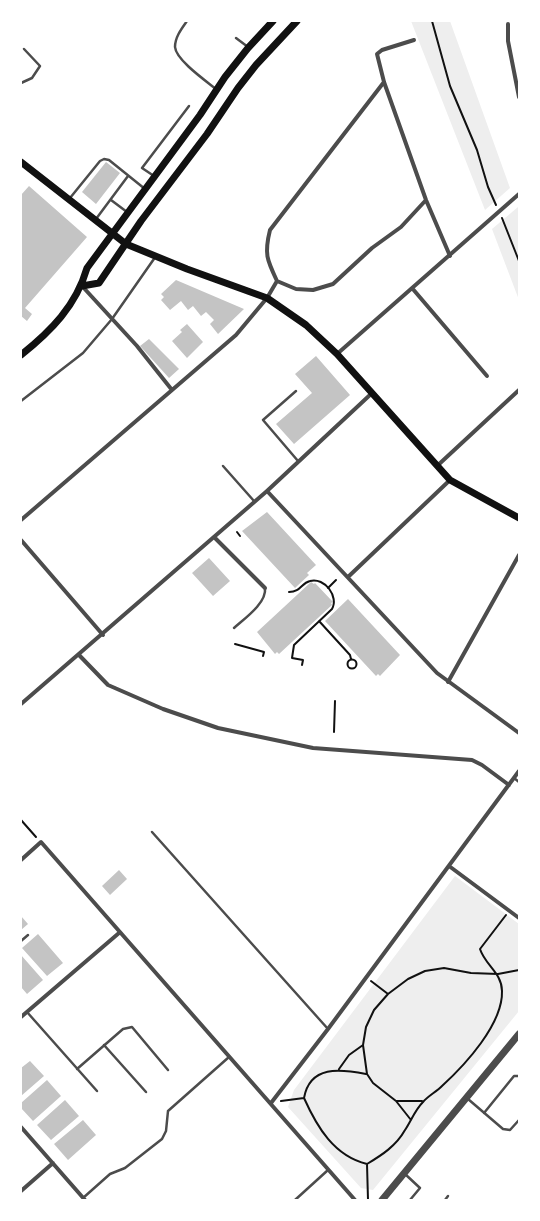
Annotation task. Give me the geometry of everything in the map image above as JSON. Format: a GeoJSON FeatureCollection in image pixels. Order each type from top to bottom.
{"type":"FeatureCollection","features":[{"type":"Feature","properties":{"kind":"main road"},"geometry":{"type":"LineString","coordinates":[[21,355],[49,332],[82,286],[87,268],[217,89],[248,48],[273,21]]}},
{"type":"Feature","properties":{"kind":"main road"},"geometry":{"type":"LineString","coordinates":[[82,286],[98,283],[141,221],[207,134],[238,88],[256,65],[297,21]]}},
{"type":"Feature","properties":{"kind":"main road"},"geometry":{"type":"LineString","coordinates":[[21,162],[68,201],[126,244],[267,298],[306,325],[337,354],[371,394],[450,480],[519,518]]}},
{"type":"Feature","properties":{"kind":"street"},"geometry":{"type":"LineString","coordinates":[[508,24],[508,42],[519,97]]}},
{"type":"Feature","properties":{"kind":"street"},"geometry":{"type":"LineString","coordinates":[[414,40],[382,50],[377,54],[384,82],[426,200],[450,256]]}},
{"type":"Feature","properties":{"kind":"street"},"geometry":{"type":"LineString","coordinates":[[384,82],[270,230],[265,247],[268,260],[277,281],[296,289],[313,290],[333,284],[372,248],[401,227],[426,200]]}},
{"type":"Feature","properties":{"kind":"street"},"geometry":{"type":"LineString","coordinates":[[337,354],[519,194]]}},
{"type":"Feature","properties":{"kind":"street"},"geometry":{"type":"LineString","coordinates":[[21,520],[236,335],[267,298],[277,281]]}},
{"type":"Feature","properties":{"kind":"street"},"geometry":{"type":"LineString","coordinates":[[82,286],[137,346],[172,390]]}},
{"type":"Feature","properties":{"kind":"street"},"geometry":{"type":"LineString","coordinates":[[412,288],[487,376]]}},
{"type":"Feature","properties":{"kind":"street"},"geometry":{"type":"LineString","coordinates":[[437,466],[519,390]]}},
{"type":"Feature","properties":{"kind":"street"},"geometry":{"type":"LineString","coordinates":[[21,704],[103,635],[255,502],[371,394]]}},
{"type":"Feature","properties":{"kind":"street"},"geometry":{"type":"LineString","coordinates":[[348,577],[450,480]]}},
{"type":"Feature","properties":{"kind":"street"},"geometry":{"type":"LineString","coordinates":[[267,491],[437,673],[519,733]]}},
{"type":"Feature","properties":{"kind":"street"},"geometry":{"type":"LineString","coordinates":[[214,537],[265,588]]}},
{"type":"Feature","properties":{"kind":"street"},"geometry":{"type":"LineString","coordinates":[[21,540],[103,635]]}},
{"type":"Feature","properties":{"kind":"street"},"geometry":{"type":"LineString","coordinates":[[448,682],[519,555]]}},
{"type":"Feature","properties":{"kind":"street"},"geometry":{"type":"LineString","coordinates":[[79,655],[108,685],[188,719],[218,728],[313,748],[472,760],[482,765],[509,785]]}},
{"type":"Feature","properties":{"kind":"street"},"geometry":{"type":"LineString","coordinates":[[271,1103],[328,1029],[519,771]]}},
{"type":"Feature","properties":{"kind":"street"},"geometry":{"type":"LineString","coordinates":[[21,860],[41,842],[119,933],[271,1103],[355,1200]]}},
{"type":"Feature","properties":{"kind":"street"},"geometry":{"type":"LineString","coordinates":[[449,866],[519,918]]}},
{"type":"Feature","properties":{"kind":"street"},"geometry":{"type":"LineString","coordinates":[[21,1017],[119,933]]}},
{"type":"Feature","properties":{"kind":"street"},"geometry":{"type":"LineString","coordinates":[[382,1200],[519,1034]]}},
{"type":"Feature","properties":{"kind":"street"},"geometry":{"type":"LineString","coordinates":[[21,1127],[84,1199]]}},
{"type":"Feature","properties":{"kind":"street"},"geometry":{"type":"LineString","coordinates":[[21,1191],[53,1163]]}},
{"type":"Feature","properties":{"kind":"lane"},"geometry":{"type":"LineString","coordinates":[[187,21],[178,34],[175,47],[180,57],[217,89]]}},
{"type":"Feature","properties":{"kind":"lane"},"geometry":{"type":"LineString","coordinates":[[236,38],[248,48]]}},
{"type":"Feature","properties":{"kind":"lane"},"geometry":{"type":"LineString","coordinates":[[21,83],[32,78],[40,66],[24,49]]}},
{"type":"Feature","properties":{"kind":"lane"},"geometry":{"type":"LineString","coordinates":[[154,177],[142,168],[189,106]]}},
{"type":"Feature","properties":{"kind":"lane"},"geometry":{"type":"LineString","coordinates":[[68,201],[100,161],[104,159],[109,160],[145,189]]}},
{"type":"Feature","properties":{"kind":"lane"},"geometry":{"type":"LineString","coordinates":[[95,221],[128,176]]}},
{"type":"Feature","properties":{"kind":"lane"},"geometry":{"type":"LineString","coordinates":[[111,200],[128,212]]}},
{"type":"Feature","properties":{"kind":"lane"},"geometry":{"type":"LineString","coordinates":[[21,401],[83,353],[112,319],[156,256]]}},
{"type":"Feature","properties":{"kind":"lane"},"geometry":{"type":"LineString","coordinates":[[296,391],[263,420],[298,462]]}},
{"type":"Feature","properties":{"kind":"lane"},"geometry":{"type":"LineString","coordinates":[[223,466],[255,502]]}},
{"type":"Feature","properties":{"kind":"lane"},"geometry":{"type":"LineString","coordinates":[[234,628],[260,602],[266,592],[265,588]]}},
{"type":"Feature","properties":{"kind":"lane"},"geometry":{"type":"LineString","coordinates":[[514,778],[519,782]]}},
{"type":"Feature","properties":{"kind":"lane"},"geometry":{"type":"LineString","coordinates":[[152,832],[328,1029]]}},
{"type":"Feature","properties":{"kind":"lane"},"geometry":{"type":"LineString","coordinates":[[21,941],[28,935]]}},
{"type":"Feature","properties":{"kind":"lane"},"geometry":{"type":"LineString","coordinates":[[27,1012],[97,1091]]}},
{"type":"Feature","properties":{"kind":"lane"},"geometry":{"type":"LineString","coordinates":[[77,1069],[123,1029],[132,1027],[168,1070]]}},
{"type":"Feature","properties":{"kind":"lane"},"geometry":{"type":"LineString","coordinates":[[104,1045],[146,1092]]}},
{"type":"Feature","properties":{"kind":"lane"},"geometry":{"type":"LineString","coordinates":[[84,1199],[110,1174],[125,1168],[162,1139],[166,1131],[168,1112],[230,1057]]}},
{"type":"Feature","properties":{"kind":"lane"},"geometry":{"type":"LineString","coordinates":[[484,1113],[514,1076],[519,1076]]}},
{"type":"Feature","properties":{"kind":"lane"},"geometry":{"type":"LineString","coordinates":[[467,1098],[503,1130],[510,1130],[519,1120]]}},
{"type":"Feature","properties":{"kind":"lane"},"geometry":{"type":"LineString","coordinates":[[295,1200],[328,1170]]}},
{"type":"Feature","properties":{"kind":"lane"},"geometry":{"type":"LineString","coordinates":[[404,1173],[420,1188],[410,1200]]}},
{"type":"Feature","properties":{"kind":"lane"},"geometry":{"type":"LineString","coordinates":[[445,1200],[448,1196]]}},
{"type":"Feature","properties":{"kind":"path"},"geometry":{"type":"LineString","coordinates":[[432,21],[450,86],[519,261]]}},
{"type":"Feature","properties":{"kind":"path"},"geometry":{"type":"LineString","coordinates":[[237,532],[240,536]]}},
{"type":"Feature","properties":{"kind":"path"},"geometry":{"type":"LineString","coordinates":[[289,592],[297,591],[311,580],[322,583],[334,595],[334,606],[293,648],[292,658],[303,660],[302,665]]}},
{"type":"Feature","properties":{"kind":"path"},"geometry":{"type":"LineString","coordinates":[[328,588],[336,580]]}},
{"type":"Feature","properties":{"kind":"path"},"geometry":{"type":"LineString","coordinates":[[319,621],[354,660],[356,664],[353,669],[347,664],[352,659]]}},
{"type":"Feature","properties":{"kind":"path"},"geometry":{"type":"LineString","coordinates":[[235,644],[264,652],[263,656]]}},
{"type":"Feature","properties":{"kind":"path"},"geometry":{"type":"LineString","coordinates":[[334,732],[335,701]]}},
{"type":"Feature","properties":{"kind":"path"},"geometry":{"type":"LineString","coordinates":[[21,820],[41,842]]}},
{"type":"Feature","properties":{"kind":"path"},"geometry":{"type":"LineString","coordinates":[[367,1074],[339,1069],[314,1076],[308,1081],[305,1088],[304,1098],[324,1134],[342,1154],[356,1162],[367,1164],[396,1144],[423,1101],[453,1075],[476,1050],[493,1024],[502,1005],[503,989],[498,974],[483,958],[480,949],[509,911]]}},
{"type":"Feature","properties":{"kind":"path"},"geometry":{"type":"LineString","coordinates":[[411,1120],[396,1101],[373,1083],[367,1074],[363,1044],[366,1027],[372,1016],[388,994],[408,979],[425,971],[444,968],[472,973],[498,974],[519,970]]}},
{"type":"Feature","properties":{"kind":"path"},"geometry":{"type":"LineString","coordinates":[[366,977],[388,994]]}},
{"type":"Feature","properties":{"kind":"path"},"geometry":{"type":"LineString","coordinates":[[339,1069],[348,1055],[363,1044]]}},
{"type":"Feature","properties":{"kind":"path"},"geometry":{"type":"LineString","coordinates":[[271,1103],[304,1098]]}},
{"type":"Feature","properties":{"kind":"path"},"geometry":{"type":"LineString","coordinates":[[396,1101],[423,1101]]}},
{"type":"Feature","properties":{"kind":"path"},"geometry":{"type":"LineString","coordinates":[[367,1164],[368,1200]]}},
{"type":"Feature","properties":{"kind":"shaded area"},"geometry":{"type":"Polygon","coordinates":[[[411,21],[450,21],[510,188],[485,210],[411,21]]]}},
{"type":"Feature","properties":{"kind":"shaded area"},"geometry":{"type":"Polygon","coordinates":[[[518,207],[519,210],[519,300],[492,229],[518,207]]]}},
{"type":"Feature","properties":{"kind":"shaded area"},"geometry":{"type":"Polygon","coordinates":[[[455,876],[519,924],[519,1011],[373,1190],[361,1188],[288,1107],[294,1090],[455,876]]]}},
{"type":"Feature","properties":{"kind":"building"},"geometry":{"type":"Polygon","coordinates":[[[106,162],[120,173],[96,204],[82,192],[106,162]]]}},
{"type":"Feature","properties":{"kind":"building"},"geometry":{"type":"Polygon","coordinates":[[[29,186],[87,237],[25,308],[32,314],[27,321],[21,316],[21,195],[29,186]]]}},
{"type":"Feature","properties":{"kind":"building"},"geometry":{"type":"Polygon","coordinates":[[[176,280],[244,309],[218,334],[210,324],[214,320],[206,312],[201,316],[193,306],[188,310],[181,301],[170,310],[161,300],[164,297],[161,294],[176,280]]]}},
{"type":"Feature","properties":{"kind":"building"},"geometry":{"type":"Polygon","coordinates":[[[187,324],[203,342],[187,358],[172,341],[182,332],[180,330],[187,324]]]}},
{"type":"Feature","properties":{"kind":"building"},"geometry":{"type":"Polygon","coordinates":[[[149,339],[179,369],[169,378],[140,346],[149,339]]]}},
{"type":"Feature","properties":{"kind":"building"},"geometry":{"type":"Polygon","coordinates":[[[316,356],[350,395],[294,444],[276,424],[312,393],[295,374],[316,356]]]}},
{"type":"Feature","properties":{"kind":"building"},"geometry":{"type":"Polygon","coordinates":[[[267,512],[316,565],[307,573],[309,575],[295,588],[242,531],[267,512]]]}},
{"type":"Feature","properties":{"kind":"building"},"geometry":{"type":"Polygon","coordinates":[[[209,558],[230,581],[213,596],[192,573],[209,558]]]}},
{"type":"Feature","properties":{"kind":"building"},"geometry":{"type":"Polygon","coordinates":[[[311,582],[314,584],[315,583],[333,602],[331,603],[332,605],[279,654],[277,652],[275,654],[257,632],[311,582]]]}},
{"type":"Feature","properties":{"kind":"building"},"geometry":{"type":"Polygon","coordinates":[[[348,599],[400,655],[380,676],[378,674],[376,676],[325,621],[348,599]]]}},
{"type":"Feature","properties":{"kind":"building"},"geometry":{"type":"Polygon","coordinates":[[[119,870],[127,879],[110,895],[102,886],[119,870]]]}},
{"type":"Feature","properties":{"kind":"building"},"geometry":{"type":"Polygon","coordinates":[[[21,916],[28,924],[21,930],[21,916]]]}},
{"type":"Feature","properties":{"kind":"building"},"geometry":{"type":"Polygon","coordinates":[[[38,934],[63,963],[47,976],[22,948],[38,934]]]}},
{"type":"Feature","properties":{"kind":"building"},"geometry":{"type":"Polygon","coordinates":[[[21,955],[43,980],[27,994],[21,987],[21,955]]]}},
{"type":"Feature","properties":{"kind":"building"},"geometry":{"type":"Polygon","coordinates":[[[30,1061],[44,1076],[21,1096],[21,1068],[30,1061]]]}},
{"type":"Feature","properties":{"kind":"building"},"geometry":{"type":"Polygon","coordinates":[[[47,1080],[61,1096],[33,1121],[21,1108],[21,1103],[47,1080]]]}},
{"type":"Feature","properties":{"kind":"building"},"geometry":{"type":"Polygon","coordinates":[[[65,1100],[79,1116],[51,1140],[37,1125],[65,1100]]]}},
{"type":"Feature","properties":{"kind":"building"},"geometry":{"type":"Polygon","coordinates":[[[83,1120],[96,1135],[68,1160],[54,1144],[83,1120]]]}}]}
